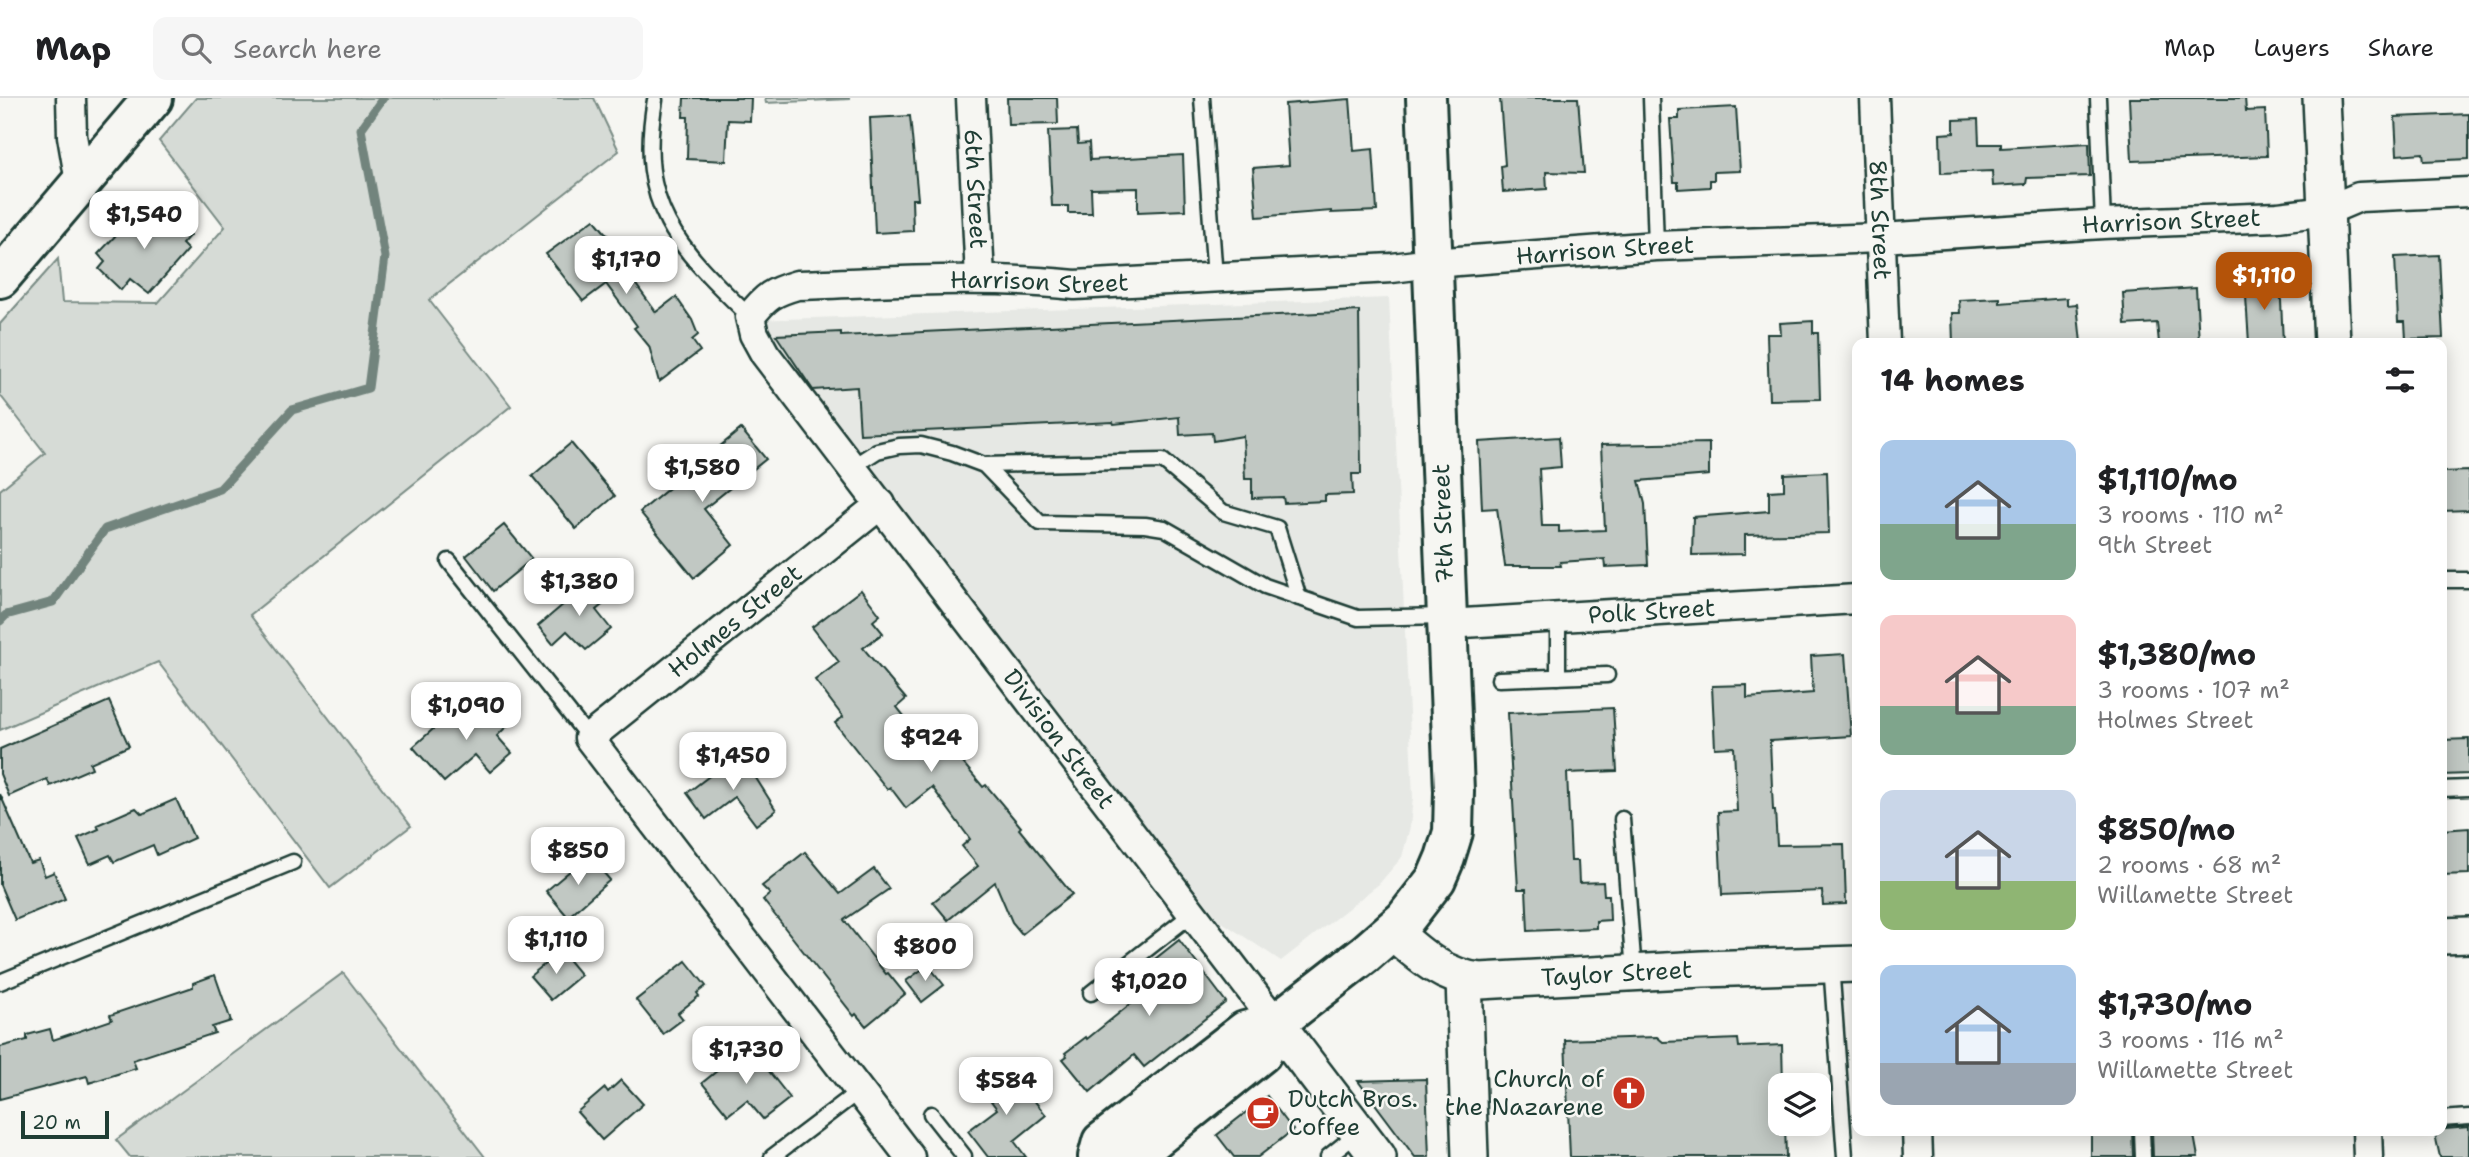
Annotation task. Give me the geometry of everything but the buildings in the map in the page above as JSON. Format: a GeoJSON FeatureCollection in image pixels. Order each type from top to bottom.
{"type":"FeatureCollection","features":[{"type":"Feature","properties":{"kind":"main road"},"geometry":{"type":"LineString","coordinates":[[0,278],[153,98]]}},
{"type":"Feature","properties":{"kind":"main road","name":"7th Street"},"geometry":{"type":"LineString","coordinates":[[1276,1023],[1392,931],[1423,898],[1446,858],[1453,832],[1454,791],[1426,98]]}},
{"type":"Feature","properties":{"kind":"main road"},"geometry":{"type":"LineString","coordinates":[[1140,1155],[1262,1053],[1276,1023]]}},
{"type":"Feature","properties":{"kind":"main road"},"geometry":{"type":"LineString","coordinates":[[1098,1157],[1102,1142],[1245,1031],[1276,1023]]}},
{"type":"Feature","properties":{"kind":"street"},"geometry":{"type":"LineString","coordinates":[[71,98],[72,136],[80,182]]}},
{"type":"Feature","properties":{"kind":"street","name":"6th Street"},"geometry":{"type":"LineString","coordinates":[[971,98],[980,278]]}},
{"type":"Feature","properties":{"kind":"street","name":"8th Street"},"geometry":{"type":"LineString","coordinates":[[1875,98],[1885,338]]}},
{"type":"Feature","properties":{"kind":"street"},"geometry":{"type":"LineString","coordinates":[[2321,98],[2332,338]]}},
{"type":"Feature","properties":{"kind":"street","name":"Harrison Street"},"geometry":{"type":"LineString","coordinates":[[750,317],[764,299],[776,291],[797,285],[980,278],[1075,285],[1215,278],[1392,268],[1432,262],[1656,246],[1881,238],[2277,217],[2326,211],[2359,197],[2469,192]]}},
{"type":"Feature","properties":{"kind":"street","name":"Division Street"},"geometry":{"type":"LineString","coordinates":[[750,317],[754,334],[765,354],[1368,1145]]}},
{"type":"Feature","properties":{"kind":"street","name":"Holmes Street"},"geometry":{"type":"LineString","coordinates":[[589,738],[881,504]]}},
{"type":"Feature","properties":{"kind":"street","name":"Polk Street"},"geometry":{"type":"LineString","coordinates":[[1446,620],[1558,618],[1852,598]]}},
{"type":"Feature","properties":{"kind":"street"},"geometry":{"type":"LineString","coordinates":[[589,738],[910,1157]]}},
{"type":"Feature","properties":{"kind":"street","name":"Taylor Street"},"geometry":{"type":"LineString","coordinates":[[1392,931],[1420,956],[1438,968],[1464,979],[1495,981],[1844,964]]}},
{"type":"Feature","properties":{"kind":"street"},"geometry":{"type":"LineString","coordinates":[[2447,936],[2469,935]]}},
{"type":"Feature","properties":{"kind":"street"},"geometry":{"type":"LineString","coordinates":[[1464,979],[1470,1157]]}},
{"type":"Feature","properties":{"kind":"street"},"geometry":{"type":"LineString","coordinates":[[1917,1136],[1918,1157]]}},
{"type":"Feature","properties":{"kind":"street"},"geometry":{"type":"LineString","coordinates":[[2367,1136],[2368,1157]]}},
{"type":"Feature","properties":{"kind":"lane"},"geometry":{"type":"LineString","coordinates":[[1202,98],[1215,278]]}},
{"type":"Feature","properties":{"kind":"lane"},"geometry":{"type":"LineString","coordinates":[[1651,98],[1656,246]]}},
{"type":"Feature","properties":{"kind":"lane"},"geometry":{"type":"LineString","coordinates":[[2098,98],[2103,225]]}},
{"type":"Feature","properties":{"kind":"lane"},"geometry":{"type":"LineString","coordinates":[[655,100],[650,129],[658,203],[678,240],[699,267],[750,317]]}},
{"type":"Feature","properties":{"kind":"lane"},"geometry":{"type":"LineString","coordinates":[[852,467],[877,451],[921,445],[984,465],[1163,461],[1223,512],[1277,528],[1299,598]]}},
{"type":"Feature","properties":{"kind":"lane"},"geometry":{"type":"LineString","coordinates":[[984,465],[1040,523],[1145,525],[1164,528],[1265,586],[1359,618],[1446,620]]}},
{"type":"Feature","properties":{"kind":"lane"},"geometry":{"type":"LineString","coordinates":[[449,561],[589,738]]}},
{"type":"Feature","properties":{"kind":"lane"},"geometry":{"type":"LineString","coordinates":[[2447,580],[2469,580]]}},
{"type":"Feature","properties":{"kind":"lane"},"geometry":{"type":"LineString","coordinates":[[1558,618],[1558,677]]}},
{"type":"Feature","properties":{"kind":"lane"},"geometry":{"type":"LineString","coordinates":[[1499,679],[1608,675]]}},
{"type":"Feature","properties":{"kind":"lane"},"geometry":{"type":"LineString","coordinates":[[2447,789],[2469,789]]}},
{"type":"Feature","properties":{"kind":"lane"},"geometry":{"type":"LineString","coordinates":[[1622,819],[1634,973]]}},
{"type":"Feature","properties":{"kind":"lane"},"geometry":{"type":"LineString","coordinates":[[0,982],[293,862]]}},
{"type":"Feature","properties":{"kind":"lane"},"geometry":{"type":"LineString","coordinates":[[1091,993],[1192,914]]}},
{"type":"Feature","properties":{"kind":"lane"},"geometry":{"type":"LineString","coordinates":[[1844,964],[1844,1157]]}},
{"type":"Feature","properties":{"kind":"lane"},"geometry":{"type":"LineString","coordinates":[[772,1157],[859,1091]]}},
{"type":"Feature","properties":{"kind":"lane"},"geometry":{"type":"LineString","coordinates":[[931,1114],[964,1156],[962,1157]]}},
{"type":"Feature","properties":{"kind":"lane"},"geometry":{"type":"LineString","coordinates":[[2447,1119],[2469,1117]]}},
{"type":"Feature","properties":{"kind":"lane"},"geometry":{"type":"LineString","coordinates":[[2142,1136],[2143,1157]]}},
{"type":"Feature","properties":{"kind":"lane"},"geometry":{"type":"LineString","coordinates":[[1328,1157],[1368,1145]]}},
{"type":"Feature","properties":{"kind":"shaded area"},"geometry":{"type":"Polygon","coordinates":[[[196,98],[594,98],[619,151],[429,300],[511,406],[250,615],[411,826],[330,888],[158,662],[0,730],[0,490],[45,453],[0,395],[0,324],[58,259],[62,302],[158,303],[225,227],[159,141],[196,98]]]}},
{"type":"Feature","properties":{"kind":"shaded area"},"geometry":{"type":"Polygon","coordinates":[[[765,98],[849,98],[849,99],[766,103],[765,98]]]}},
{"type":"Feature","properties":{"kind":"shaded area"},"geometry":{"type":"Polygon","coordinates":[[[1389,298],[1413,797],[1410,827],[1402,857],[1379,884],[1281,961],[1219,920],[755,320],[1389,298]]]}},
{"type":"Feature","properties":{"kind":"shaded area"},"geometry":{"type":"Polygon","coordinates":[[[343,973],[485,1157],[130,1157],[116,1140],[343,973]]]}},
{"type":"Feature","properties":{"kind":"waterway"},"geometry":{"type":"LineString","coordinates":[[0,621],[6,615],[53,602],[105,529],[220,489],[292,410],[368,388],[385,257],[361,129],[383,98]]}},
{"type":"Feature","properties":{"kind":"place","name":"Church of the Nazarene"},"geometry":{"type":"Point","coordinates":[1629,1093]}},
{"type":"Feature","properties":{"kind":"place","name":"Dutch Bros. Coffee"},"geometry":{"type":"Point","coordinates":[1263,1113]}}]}
